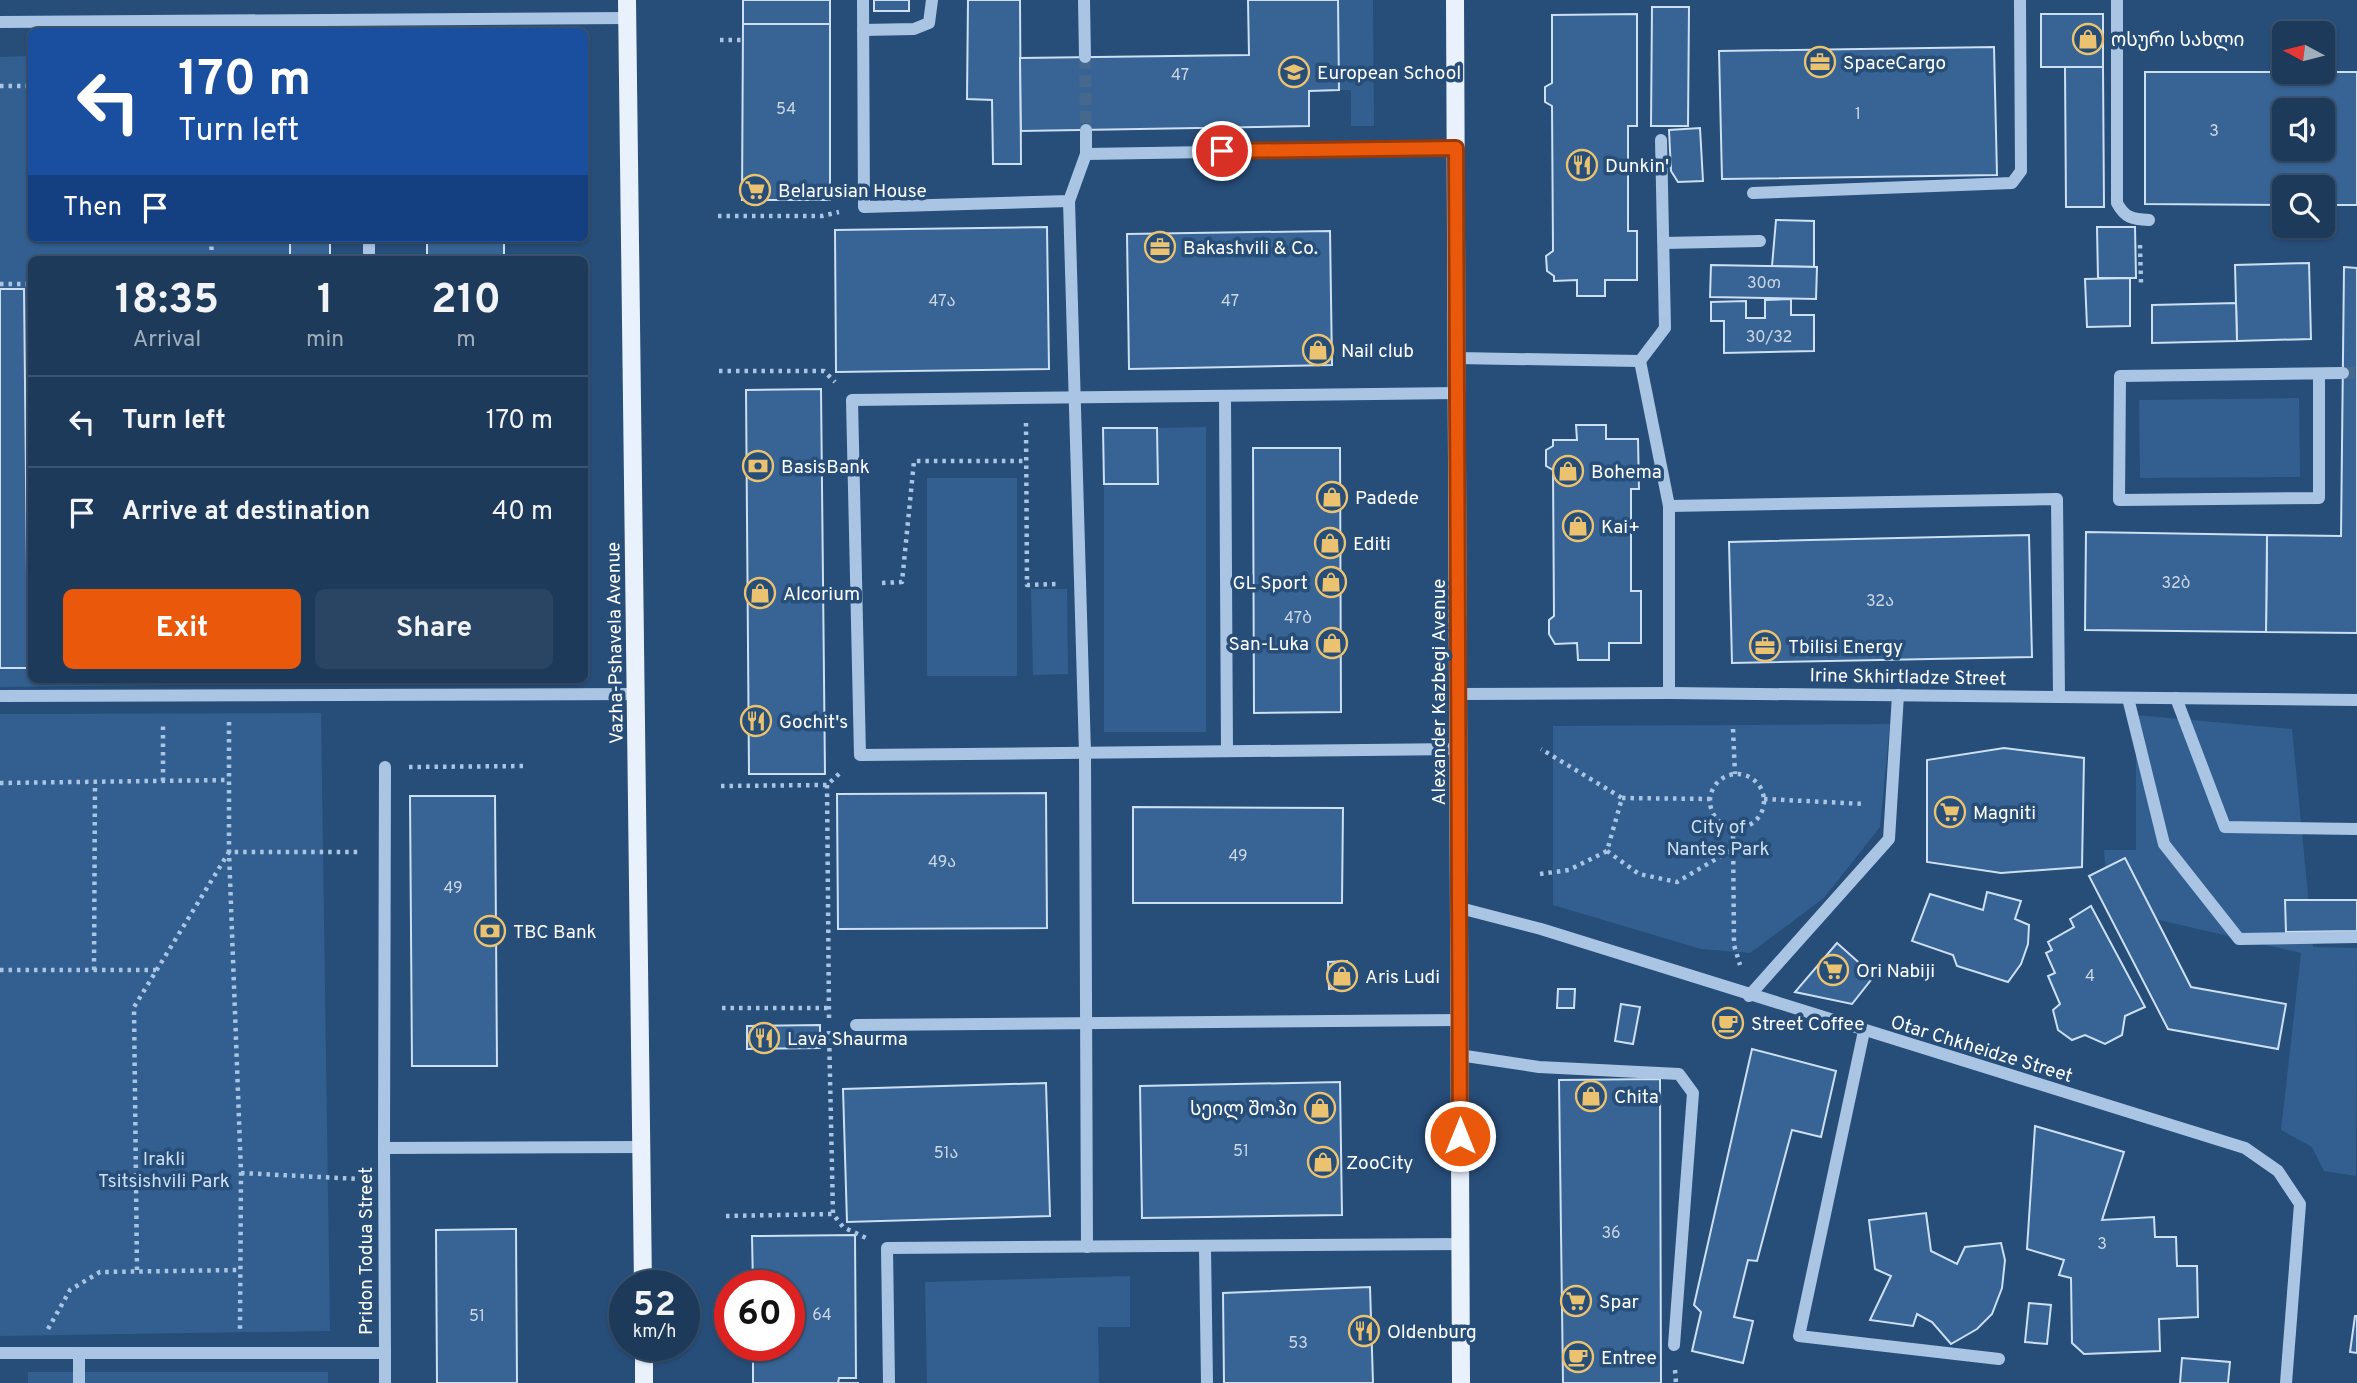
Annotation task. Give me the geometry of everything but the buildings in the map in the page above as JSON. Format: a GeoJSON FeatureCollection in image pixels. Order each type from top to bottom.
{"type":"FeatureCollection","features":[{"type":"Feature","properties":{"kind":"main road","name":"Alexander Kazbegi Avenue"},"geometry":{"type":"LineString","coordinates":[[1455,0],[1461,1383]]}},
{"type":"Feature","properties":{"kind":"main road","name":"Vazha-Pshavela Avenue"},"geometry":{"type":"LineString","coordinates":[[627,9],[643,1270]]}},
{"type":"Feature","properties":{"kind":"main road"},"geometry":{"type":"LineString","coordinates":[[644,1361],[644,1383]]}},
{"type":"Feature","properties":{"kind":"street"},"geometry":{"type":"LineString","coordinates":[[863,0],[864,207],[1069,201]]}},
{"type":"Feature","properties":{"kind":"street"},"geometry":{"type":"LineString","coordinates":[[863,30],[914,29],[929,23],[932,0]]}},
{"type":"Feature","properties":{"kind":"street"},"geometry":{"type":"LineString","coordinates":[[1084,0],[1085,57]]}},
{"type":"Feature","properties":{"kind":"street"},"geometry":{"type":"LineString","coordinates":[[1753,193],[2012,183],[2021,171],[2021,0]]}},
{"type":"Feature","properties":{"kind":"street"},"geometry":{"type":"LineString","coordinates":[[2117,0],[2118,203],[2123,214],[2144,220]]}},
{"type":"Feature","properties":{"kind":"street"},"geometry":{"type":"LineString","coordinates":[[0,22],[365,26],[627,9]]}},
{"type":"Feature","properties":{"kind":"street"},"geometry":{"type":"LineString","coordinates":[[1086,130],[1086,154],[1069,201],[1086,753],[1087,1247]]}},
{"type":"Feature","properties":{"kind":"street"},"geometry":{"type":"LineString","coordinates":[[1661,140],[1665,328],[1640,361],[1669,506],[1669,693]]}},
{"type":"Feature","properties":{"kind":"street"},"geometry":{"type":"LineString","coordinates":[[1086,154],[1456,148]]}},
{"type":"Feature","properties":{"kind":"street"},"geometry":{"type":"LineString","coordinates":[[1664,243],[1760,241]]}},
{"type":"Feature","properties":{"kind":"street"},"geometry":{"type":"LineString","coordinates":[[1457,358],[1640,361]]}},
{"type":"Feature","properties":{"kind":"street"},"geometry":{"type":"LineString","coordinates":[[2319,374],[2319,498],[2119,500],[2120,376],[2343,373]]}},
{"type":"Feature","properties":{"kind":"street"},"geometry":{"type":"LineString","coordinates":[[1457,393],[1077,400],[852,400],[860,755],[1459,749]]}},
{"type":"Feature","properties":{"kind":"street"},"geometry":{"type":"LineString","coordinates":[[1225,397],[1227,751]]}},
{"type":"Feature","properties":{"kind":"street"},"geometry":{"type":"LineString","coordinates":[[1669,506],[2057,499],[2059,697]]}},
{"type":"Feature","properties":{"kind":"street","name":"Irine Skhirtladze Street"},"geometry":{"type":"LineString","coordinates":[[1460,694],[1669,693],[2357,700]]}},
{"type":"Feature","properties":{"kind":"street"},"geometry":{"type":"LineString","coordinates":[[0,696],[636,694]]}},
{"type":"Feature","properties":{"kind":"street"},"geometry":{"type":"LineString","coordinates":[[1749,996],[1889,839],[1898,695]]}},
{"type":"Feature","properties":{"kind":"street"},"geometry":{"type":"LineString","coordinates":[[2128,698],[2164,844],[2239,939],[2357,937]]}},
{"type":"Feature","properties":{"kind":"street"},"geometry":{"type":"LineString","coordinates":[[2176,698],[2225,827],[2357,829]]}},
{"type":"Feature","properties":{"kind":"street"},"geometry":{"type":"LineString","coordinates":[[384,1148],[385,767]]}},
{"type":"Feature","properties":{"kind":"street","name":"Otar Chkheidze Street"},"geometry":{"type":"LineString","coordinates":[[1460,908],[1541,929],[1749,996],[2245,1148],[2278,1171],[2300,1204],[2286,1383]]}},
{"type":"Feature","properties":{"kind":"street"},"geometry":{"type":"LineString","coordinates":[[856,1025],[1461,1020]]}},
{"type":"Feature","properties":{"kind":"street"},"geometry":{"type":"LineString","coordinates":[[1864,1031],[1799,1336],[1999,1359]]}},
{"type":"Feature","properties":{"kind":"street"},"geometry":{"type":"LineString","coordinates":[[1460,1055],[1538,1067],[1679,1074],[1693,1093],[1674,1345]]}},
{"type":"Feature","properties":{"kind":"street","name":"Pridon Todua Street"},"geometry":{"type":"LineString","coordinates":[[0,1353],[385,1353],[384,1148],[642,1147]]}},
{"type":"Feature","properties":{"kind":"street"},"geometry":{"type":"LineString","coordinates":[[889,1383],[887,1248],[1205,1248],[1461,1244]]}},
{"type":"Feature","properties":{"kind":"street"},"geometry":{"type":"LineString","coordinates":[[1205,1248],[1208,1383]]}},
{"type":"Feature","properties":{"kind":"street"},"geometry":{"type":"LineString","coordinates":[[79,1353],[79,1383]]}},
{"type":"Feature","properties":{"kind":"street"},"geometry":{"type":"LineString","coordinates":[[385,1353],[385,1383]]}},
{"type":"Feature","properties":{"kind":"path"},"geometry":{"type":"LineString","coordinates":[[720,40],[743,40]]}},
{"type":"Feature","properties":{"kind":"path"},"geometry":{"type":"LineString","coordinates":[[0,86],[28,86]]}},
{"type":"Feature","properties":{"kind":"path"},"geometry":{"type":"LineString","coordinates":[[718,216],[822,216],[864,207]]}},
{"type":"Feature","properties":{"kind":"path"},"geometry":{"type":"LineString","coordinates":[[2141,283],[2144,220]]}},
{"type":"Feature","properties":{"kind":"path"},"geometry":{"type":"LineString","coordinates":[[0,284],[28,284]]}},
{"type":"Feature","properties":{"kind":"path"},"geometry":{"type":"LineString","coordinates":[[719,371],[824,371],[852,400]]}},
{"type":"Feature","properties":{"kind":"path"},"geometry":{"type":"LineString","coordinates":[[1026,400],[1027,585],[1081,583]]}},
{"type":"Feature","properties":{"kind":"path"},"geometry":{"type":"LineString","coordinates":[[857,583],[902,582],[914,461],[1026,461]]}},
{"type":"Feature","properties":{"kind":"path"},"geometry":{"type":"LineString","coordinates":[[228,696],[229,852],[241,1173],[240,1327]]}},
{"type":"Feature","properties":{"kind":"path"},"geometry":{"type":"LineString","coordinates":[[163,697],[163,782]]}},
{"type":"Feature","properties":{"kind":"path"},"geometry":{"type":"LineString","coordinates":[[1733,729],[1735,774]]}},
{"type":"Feature","properties":{"kind":"path"},"geometry":{"type":"LineString","coordinates":[[1541,748],[1622,797],[1711,799]]}},
{"type":"Feature","properties":{"kind":"path"},"geometry":{"type":"LineString","coordinates":[[721,786],[827,785],[860,755]]}},
{"type":"Feature","properties":{"kind":"path"},"geometry":{"type":"LineString","coordinates":[[385,767],[527,766]]}},
{"type":"Feature","properties":{"kind":"path"},"geometry":{"type":"LineString","coordinates":[[1735,774],[1752,778],[1758,783],[1764,799],[1763,808],[1755,821],[1732,827],[1725,825],[1714,814],[1711,799],[1716,785],[1735,774]]}},
{"type":"Feature","properties":{"kind":"path"},"geometry":{"type":"LineString","coordinates":[[0,783],[229,780]]}},
{"type":"Feature","properties":{"kind":"path"},"geometry":{"type":"LineString","coordinates":[[94,970],[95,783]]}},
{"type":"Feature","properties":{"kind":"path"},"geometry":{"type":"LineString","coordinates":[[1540,874],[1569,870],[1607,851],[1622,797]]}},
{"type":"Feature","properties":{"kind":"path"},"geometry":{"type":"LineString","coordinates":[[1764,799],[1876,805]]}},
{"type":"Feature","properties":{"kind":"path"},"geometry":{"type":"LineString","coordinates":[[1732,827],[1734,945]]}},
{"type":"Feature","properties":{"kind":"path"},"geometry":{"type":"LineString","coordinates":[[1607,851],[1639,874],[1677,882],[1734,849]]}},
{"type":"Feature","properties":{"kind":"path"},"geometry":{"type":"LineString","coordinates":[[229,852],[385,852]]}},
{"type":"Feature","properties":{"kind":"path"},"geometry":{"type":"LineString","coordinates":[[137,1270],[134,1007],[229,852]]}},
{"type":"Feature","properties":{"kind":"path"},"geometry":{"type":"LineString","coordinates":[[0,970],[156,970]]}},
{"type":"Feature","properties":{"kind":"path"},"geometry":{"type":"LineString","coordinates":[[722,1007],[829,1008],[856,1025]]}},
{"type":"Feature","properties":{"kind":"path"},"geometry":{"type":"LineString","coordinates":[[241,1173],[335,1177]]}},
{"type":"Feature","properties":{"kind":"path"},"geometry":{"type":"LineString","coordinates":[[726,1216],[832,1214]]}},
{"type":"Feature","properties":{"kind":"path"},"geometry":{"type":"LineString","coordinates":[[45,1353],[49,1326],[70,1290],[100,1272],[240,1270]]}},
{"type":"Feature","properties":{"kind":"green space"},"geometry":{"type":"Polygon","coordinates":[[[1338,0],[1373,0],[1374,126],[1351,126],[1351,90],[1339,90],[1338,0]]]}},
{"type":"Feature","properties":{"kind":"green space"},"geometry":{"type":"Polygon","coordinates":[[[28,56],[28,242],[290,242],[290,256],[28,256],[28,683],[342,683],[0,687],[0,668],[27,668],[0,289],[0,57],[28,56]]]}},
{"type":"Feature","properties":{"kind":"green space"},"geometry":{"type":"Polygon","coordinates":[[[2299,398],[2300,477],[2140,478],[2139,400],[2299,398]]]}},
{"type":"Feature","properties":{"kind":"green space"},"geometry":{"type":"Polygon","coordinates":[[[1206,427],[1206,732],[1104,732],[1104,484],[1158,484],[1157,428],[1206,427]]]}},
{"type":"Feature","properties":{"kind":"green space"},"geometry":{"type":"Polygon","coordinates":[[[927,478],[1017,478],[1017,676],[927,676],[927,478]]]}},
{"type":"Feature","properties":{"kind":"green space"},"geometry":{"type":"Polygon","coordinates":[[[1031,589],[1067,589],[1068,674],[1033,675],[1031,589]]]}},
{"type":"Feature","properties":{"kind":"green space","name":"Irakli Tsitsishvili Park"},"geometry":{"type":"Polygon","coordinates":[[[321,713],[330,1331],[0,1336],[0,714],[321,713]]]}},
{"type":"Feature","properties":{"kind":"green space"},"geometry":{"type":"Polygon","coordinates":[[[2136,715],[2292,729],[2313,947],[2357,948],[2356,1176],[2324,1171],[2312,1147],[2281,1130],[2301,953],[2108,908],[2104,850],[2136,850],[2136,715]]]}},
{"type":"Feature","properties":{"kind":"green space","name":"City of Nantes Park"},"geometry":{"type":"Polygon","coordinates":[[[1890,724],[1880,827],[1824,898],[1750,953],[1701,949],[1553,905],[1553,726],[1890,724]]]}},
{"type":"Feature","properties":{"kind":"green space"},"geometry":{"type":"Polygon","coordinates":[[[1130,1276],[1130,1327],[1098,1327],[1099,1383],[927,1383],[925,1282],[1130,1276]]]}},
{"type":"Feature","properties":{"kind":"green space"},"geometry":{"type":"Polygon","coordinates":[[[28,1372],[328,1372],[328,1383],[28,1383],[28,1372]]]}},
{"type":"Feature","properties":{"kind":"tunnel"},"geometry":{"type":"LineString","coordinates":[[1085,57],[1086,130]]}},
{"type":"Feature","properties":{"kind":"tunnel"},"geometry":{"type":"LineString","coordinates":[[2343,373],[2357,373]]}},
{"type":"Feature","properties":{"kind":"place","name":"ოსური სახლი"},"geometry":{"type":"Point","coordinates":[2088,39]}},
{"type":"Feature","properties":{"kind":"place","name":"SpaceCargo"},"geometry":{"type":"Point","coordinates":[1820,62]}},
{"type":"Feature","properties":{"kind":"place","name":"European School"},"geometry":{"type":"Point","coordinates":[1294,72]}},
{"type":"Feature","properties":{"kind":"place","name":"Dunkin'"},"geometry":{"type":"Point","coordinates":[1582,165]}},
{"type":"Feature","properties":{"kind":"place","name":"Belarusian House"},"geometry":{"type":"Point","coordinates":[755,190]}},
{"type":"Feature","properties":{"kind":"place","name":"Bakashvili & Co."},"geometry":{"type":"Point","coordinates":[1160,247]}},
{"type":"Feature","properties":{"kind":"place","name":"Nail club"},"geometry":{"type":"Point","coordinates":[1318,350]}},
{"type":"Feature","properties":{"kind":"place","name":"BasisBank"},"geometry":{"type":"Point","coordinates":[758,466]}},
{"type":"Feature","properties":{"kind":"place","name":"Bohema"},"geometry":{"type":"Point","coordinates":[1568,471]}},
{"type":"Feature","properties":{"kind":"place","name":"Padede"},"geometry":{"type":"Point","coordinates":[1332,497]}},
{"type":"Feature","properties":{"kind":"place","name":"Kai+"},"geometry":{"type":"Point","coordinates":[1578,526]}},
{"type":"Feature","properties":{"kind":"place","name":"Editi"},"geometry":{"type":"Point","coordinates":[1330,543]}},
{"type":"Feature","properties":{"kind":"place","name":"GL Sport"},"geometry":{"type":"Point","coordinates":[1331,582]}},
{"type":"Feature","properties":{"kind":"place","name":"Alcorium"},"geometry":{"type":"Point","coordinates":[760,593]}},
{"type":"Feature","properties":{"kind":"place","name":"San-Luka"},"geometry":{"type":"Point","coordinates":[1332,643]}},
{"type":"Feature","properties":{"kind":"place","name":"Tbilisi Energy"},"geometry":{"type":"Point","coordinates":[1765,646]}},
{"type":"Feature","properties":{"kind":"place","name":"Gochit's"},"geometry":{"type":"Point","coordinates":[756,721]}},
{"type":"Feature","properties":{"kind":"place","name":"Magniti"},"geometry":{"type":"Point","coordinates":[1950,812]}},
{"type":"Feature","properties":{"kind":"place","name":"TBC Bank"},"geometry":{"type":"Point","coordinates":[490,931]}},
{"type":"Feature","properties":{"kind":"place","name":"Ori Nabiji"},"geometry":{"type":"Point","coordinates":[1833,970]}},
{"type":"Feature","properties":{"kind":"place","name":"Aris Ludi"},"geometry":{"type":"Point","coordinates":[1342,976]}},
{"type":"Feature","properties":{"kind":"place","name":"Street Coffee"},"geometry":{"type":"Point","coordinates":[1728,1023]}},
{"type":"Feature","properties":{"kind":"place","name":"Lava Shaurma"},"geometry":{"type":"Point","coordinates":[764,1038]}},
{"type":"Feature","properties":{"kind":"place","name":"Chita"},"geometry":{"type":"Point","coordinates":[1591,1096]}},
{"type":"Feature","properties":{"kind":"place","name":"სეილ შოპი"},"geometry":{"type":"Point","coordinates":[1320,1108]}},
{"type":"Feature","properties":{"kind":"place","name":"ZooCity"},"geometry":{"type":"Point","coordinates":[1323,1162]}},
{"type":"Feature","properties":{"kind":"place","name":"Spar"},"geometry":{"type":"Point","coordinates":[1576,1301]}},
{"type":"Feature","properties":{"kind":"place","name":"Oldenburg"},"geometry":{"type":"Point","coordinates":[1364,1331]}},
{"type":"Feature","properties":{"kind":"place","name":"Entree"},"geometry":{"type":"Point","coordinates":[1578,1357]}},
{"type":"Feature","properties":{"kind":"route"},"geometry":{"type":"LineString","coordinates":[[1222,151],[1456,148],[1460,1136]]}}]}
